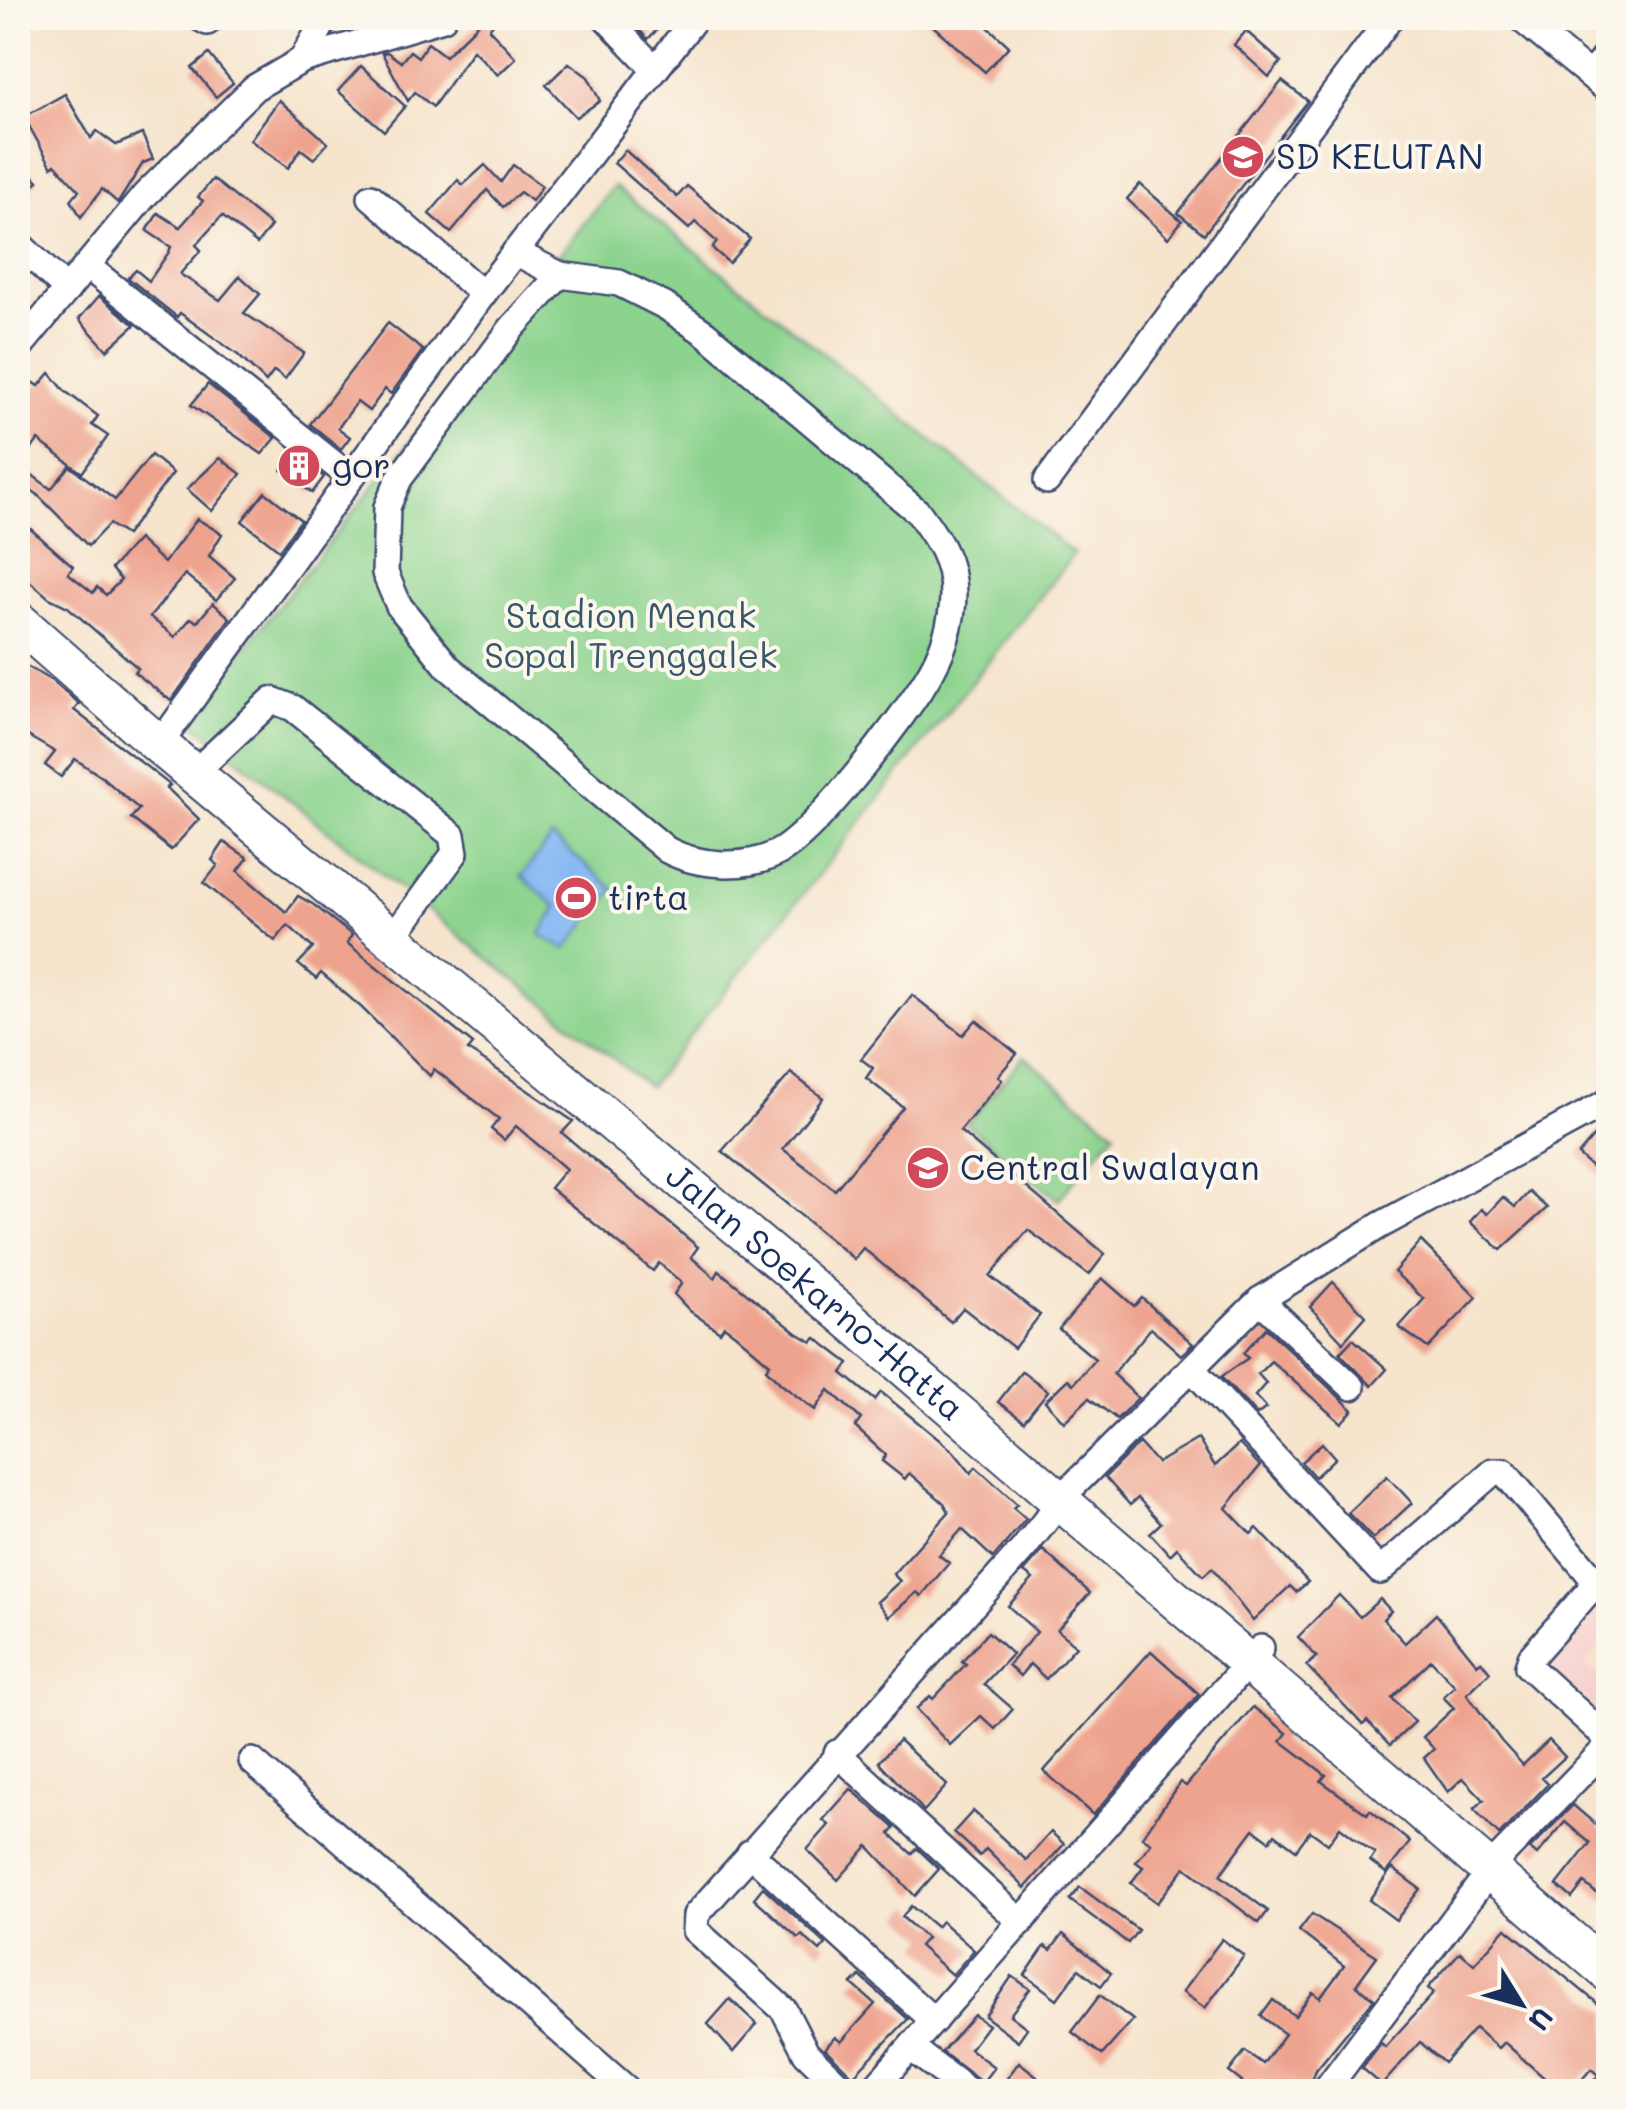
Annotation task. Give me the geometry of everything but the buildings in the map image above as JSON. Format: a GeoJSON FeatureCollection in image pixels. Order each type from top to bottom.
{"type":"FeatureCollection","features":[{"type":"Feature","properties":{"kind":"highway","name":"Jalan Soekarno-Hatta"},"geometry":{"type":"LineString","coordinates":[[18,594],[38,630],[849,1308],[1495,1863],[1608,1972]]}},
{"type":"Feature","properties":{"kind":"highway","name":"Jalan Soekarno-Hatta"},"geometry":{"type":"LineString","coordinates":[[1495,1863],[1608,1944]]}},
{"type":"Feature","properties":{"kind":"street"},"geometry":{"type":"LineString","coordinates":[[302,60],[326,18]]}},
{"type":"Feature","properties":{"kind":"street"},"geometry":{"type":"LineString","coordinates":[[18,349],[199,139],[270,74],[302,60],[444,18]]}},
{"type":"Feature","properties":{"kind":"street"},"geometry":{"type":"LineString","coordinates":[[606,18],[654,68]]}},
{"type":"Feature","properties":{"kind":"street"},"geometry":{"type":"LineString","coordinates":[[166,736],[483,294],[694,18]]}},
{"type":"Feature","properties":{"kind":"street"},"geometry":{"type":"LineString","coordinates":[[1046,482],[1390,18]]}},
{"type":"Feature","properties":{"kind":"street"},"geometry":{"type":"LineString","coordinates":[[1520,18],[1600,82],[1608,52]]}},
{"type":"Feature","properties":{"kind":"street"},"geometry":{"type":"LineString","coordinates":[[371,197],[483,294]]}},
{"type":"Feature","properties":{"kind":"street"},"geometry":{"type":"LineString","coordinates":[[18,242],[67,290]]}},
{"type":"Feature","properties":{"kind":"street"},"geometry":{"type":"LineString","coordinates":[[514,252],[560,275],[619,282],[705,333],[918,512],[943,545],[953,594],[948,636],[927,679],[876,750],[796,841],[776,854],[753,862],[720,863],[680,857],[667,850],[448,668],[390,588],[384,530],[387,508],[400,478],[510,329],[560,275]]}},
{"type":"Feature","properties":{"kind":"street"},"geometry":{"type":"LineString","coordinates":[[87,266],[350,477]]}},
{"type":"Feature","properties":{"kind":"street"},"geometry":{"type":"LineString","coordinates":[[201,766],[272,700],[286,704],[452,835],[455,852],[399,930]]}},
{"type":"Feature","properties":{"kind":"street"},"geometry":{"type":"LineString","coordinates":[[846,2092],[806,2052],[789,2015],[693,1925],[696,1915],[1066,1494],[1260,1300],[1319,1260],[1608,1102]]}},
{"type":"Feature","properties":{"kind":"street"},"geometry":{"type":"LineString","coordinates":[[1260,1300],[1352,1388]]}},
{"type":"Feature","properties":{"kind":"street"},"geometry":{"type":"LineString","coordinates":[[1192,1370],[1380,1571],[1492,1472],[1504,1472],[1592,1577],[1590,1590],[1531,1657],[1528,1666],[1608,1743],[1495,1863],[1324,2092]]}},
{"type":"Feature","properties":{"kind":"street"},"geometry":{"type":"LineString","coordinates":[[872,2092],[1254,1656]]}},
{"type":"Feature","properties":{"kind":"street"},"geometry":{"type":"LineString","coordinates":[[837,1753],[1022,1922]]}},
{"type":"Feature","properties":{"kind":"street"},"geometry":{"type":"LineString","coordinates":[[252,1761],[630,2092]]}},
{"type":"Feature","properties":{"kind":"street"},"geometry":{"type":"LineString","coordinates":[[750,1853],[934,2021]]}},
{"type":"Feature","properties":{"kind":"street"},"geometry":{"type":"LineString","coordinates":[[910,2048],[969,2092]]}},
{"type":"Feature","properties":{"kind":"street"},"geometry":{"type":"LineString","coordinates":[[1603,2092],[1608,2085]]}},
{"type":"Feature","properties":{"kind":"shaded area"},"geometry":{"type":"Polygon","coordinates":[[[1608,1600],[1608,1637],[1585,1664],[1608,1684],[1608,1721],[1548,1666],[1608,1600]]]}},
{"type":"Feature","properties":{"kind":"green space","name":"Stadion Menak Sopal Trenggalek"},"geometry":{"type":"Polygon","coordinates":[[[614,186],[1074,554],[649,1087],[188,719],[614,186]]]}},
{"type":"Feature","properties":{"kind":"green space"},"geometry":{"type":"Polygon","coordinates":[[[1024,1056],[1115,1132],[1058,1200],[967,1124],[1024,1056]]]}},
{"type":"Feature","properties":{"kind":"water","name":"tirta"},"geometry":{"type":"Polygon","coordinates":[[[552,837],[614,889],[566,949],[540,935],[557,907],[521,876],[552,837]]]}},
{"type":"Feature","properties":{"kind":"place","name":"SD KELUTAN"},"geometry":{"type":"Point","coordinates":[1243,157]}},
{"type":"Feature","properties":{"kind":"place","name":"gor"},"geometry":{"type":"Point","coordinates":[299,466]}},
{"type":"Feature","properties":{"kind":"place","name":"tirta"},"geometry":{"type":"Point","coordinates":[576,898]}},
{"type":"Feature","properties":{"kind":"place","name":"Central Swalayan"},"geometry":{"type":"Point","coordinates":[928,1168]}}]}
